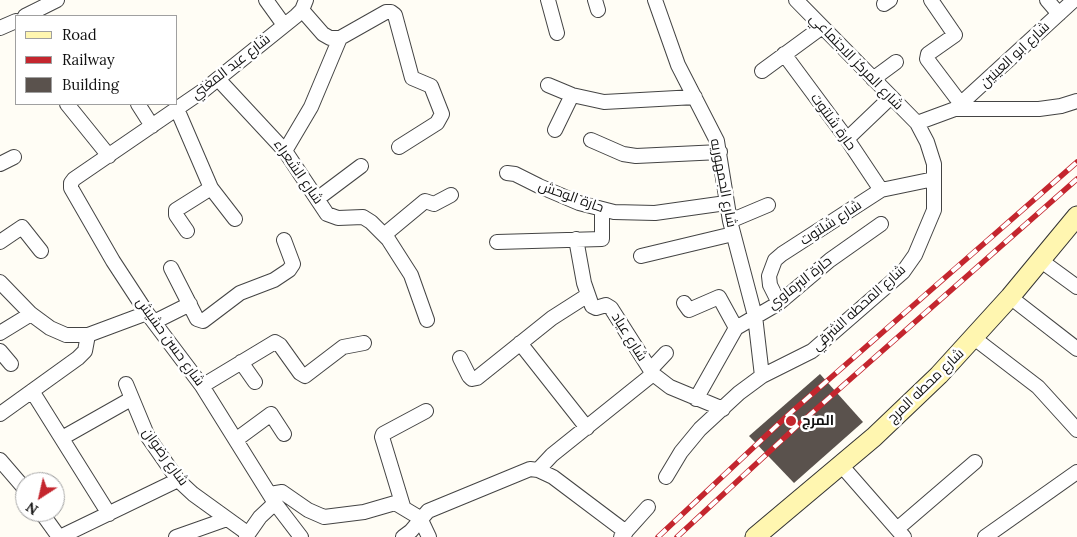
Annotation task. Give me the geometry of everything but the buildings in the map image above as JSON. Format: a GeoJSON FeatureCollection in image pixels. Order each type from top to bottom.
{"type":"FeatureCollection","features":[{"type":"Feature","properties":{"kind":"main road","name":"شارع محطه المرج"},"geometry":{"type":"LineString","coordinates":[[755,537],[841,465],[939,375],[1010,297],[1077,216]]}},
{"type":"Feature","properties":{"kind":"street"},"geometry":{"type":"LineString","coordinates":[[28,15],[57,0]]}},
{"type":"Feature","properties":{"kind":"street"},"geometry":{"type":"LineString","coordinates":[[266,0],[284,25]]}},
{"type":"Feature","properties":{"kind":"street"},"geometry":{"type":"LineString","coordinates":[[548,0],[557,33]]}},
{"type":"Feature","properties":{"kind":"street","name":"شارع الجمهوريه"},"geometry":{"type":"LineString","coordinates":[[655,0],[678,65],[712,130],[720,152],[731,228],[755,316],[762,376]]}},
{"type":"Feature","properties":{"kind":"street","name":"شارع المركز الاجتماعي"},"geometry":{"type":"LineString","coordinates":[[796,0],[916,123]]}},
{"type":"Feature","properties":{"kind":"street"},"geometry":{"type":"LineString","coordinates":[[931,0],[955,35],[928,54],[927,59],[958,107]]}},
{"type":"Feature","properties":{"kind":"street"},"geometry":{"type":"LineString","coordinates":[[1047,0],[1059,14]]}},
{"type":"Feature","properties":{"kind":"street"},"geometry":{"type":"LineString","coordinates":[[1074,0],[1077,3]]}},
{"type":"Feature","properties":{"kind":"street","name":"شارع ابو العينين"},"geometry":{"type":"LineString","coordinates":[[958,107],[1074,0]]}},
{"type":"Feature","properties":{"kind":"street"},"geometry":{"type":"LineString","coordinates":[[304,5],[322,34],[330,38],[340,38],[386,12],[391,12],[395,16],[412,78],[431,86],[442,114],[437,123],[399,147]]}},
{"type":"Feature","properties":{"kind":"street","name":"شارع عبد المغني"},"geometry":{"type":"LineString","coordinates":[[108,156],[218,79],[284,25],[304,5]]}},
{"type":"Feature","properties":{"kind":"street"},"geometry":{"type":"LineString","coordinates":[[762,71],[822,27]]}},
{"type":"Feature","properties":{"kind":"street"},"geometry":{"type":"LineString","coordinates":[[285,151],[311,107],[340,38]]}},
{"type":"Feature","properties":{"kind":"street","name":"حارة شلتوت"},"geometry":{"type":"LineString","coordinates":[[784,54],[847,139],[881,190]]}},
{"type":"Feature","properties":{"kind":"street"},"geometry":{"type":"LineString","coordinates":[[873,79],[896,62]]}},
{"type":"Feature","properties":{"kind":"street","name":"شارع الشعراء"},"geometry":{"type":"LineString","coordinates":[[218,79],[285,151],[327,214],[332,217],[363,217],[384,235],[397,250],[411,275],[427,320]]}},
{"type":"Feature","properties":{"kind":"street"},"geometry":{"type":"LineString","coordinates":[[548,85],[572,96],[604,102],[695,97]]}},
{"type":"Feature","properties":{"kind":"street"},"geometry":{"type":"LineString","coordinates":[[555,130],[572,96]]}},
{"type":"Feature","properties":{"kind":"street"},"geometry":{"type":"LineString","coordinates":[[847,139],[891,97]]}},
{"type":"Feature","properties":{"kind":"street"},"geometry":{"type":"LineString","coordinates":[[916,123],[958,107],[1039,109],[1061,106],[1077,101]]}},
{"type":"Feature","properties":{"kind":"street"},"geometry":{"type":"LineString","coordinates":[[68,105],[108,156]]}},
{"type":"Feature","properties":{"kind":"street"},"geometry":{"type":"LineString","coordinates":[[139,105],[152,126]]}},
{"type":"Feature","properties":{"kind":"street"},"geometry":{"type":"LineString","coordinates":[[177,109],[211,188],[235,219]]}},
{"type":"Feature","properties":{"kind":"street","name":"شارع المحطه الشرقي"},"geometry":{"type":"LineString","coordinates":[[666,477],[681,452],[700,429],[762,376],[812,351],[903,272],[915,255],[934,210],[934,164],[927,142],[916,123]]}},
{"type":"Feature","properties":{"kind":"street"},"geometry":{"type":"LineString","coordinates":[[591,140],[623,154],[636,156],[720,152]]}},
{"type":"Feature","properties":{"kind":"street","name":"شارع حسن حشيش"},"geometry":{"type":"LineString","coordinates":[[108,156],[74,179],[71,188],[112,261],[150,318],[202,386],[238,439],[273,498],[301,537]]}},
{"type":"Feature","properties":{"kind":"street"},"geometry":{"type":"LineString","coordinates":[[0,164],[14,157]]}},
{"type":"Feature","properties":{"kind":"street"},"geometry":{"type":"LineString","coordinates":[[318,199],[361,166]]}},
{"type":"Feature","properties":{"kind":"street","name":"حارة الوحش"},"geometry":{"type":"LineString","coordinates":[[507,173],[515,174],[539,186],[602,209],[632,214],[655,213],[726,203]]}},
{"type":"Feature","properties":{"kind":"street","name":"شارع شلتوت"},"geometry":{"type":"LineString","coordinates":[[779,303],[770,285],[769,276],[775,260],[881,190],[934,179]]}},
{"type":"Feature","properties":{"kind":"street"},"geometry":{"type":"LineString","coordinates":[[186,231],[176,215],[176,210],[211,188]]}},
{"type":"Feature","properties":{"kind":"street"},"geometry":{"type":"LineString","coordinates":[[384,235],[425,201],[434,204],[451,195]]}},
{"type":"Feature","properties":{"kind":"street"},"geometry":{"type":"LineString","coordinates":[[641,256],[731,228],[768,205]]}},
{"type":"Feature","properties":{"kind":"street"},"geometry":{"type":"LineString","coordinates":[[497,242],[603,238],[602,209]]}},
{"type":"Feature","properties":{"kind":"street","name":"حارة البرماوي"},"geometry":{"type":"LineString","coordinates":[[696,399],[736,328],[779,303],[830,260],[881,224]]}},
{"type":"Feature","properties":{"kind":"street"},"geometry":{"type":"LineString","coordinates":[[0,242],[22,227],[41,251]]}},
{"type":"Feature","properties":{"kind":"street"},"geometry":{"type":"LineString","coordinates":[[460,358],[469,376],[472,379],[477,378],[552,318],[588,295],[576,239]]}},
{"type":"Feature","properties":{"kind":"street"},"geometry":{"type":"LineString","coordinates":[[171,268],[196,319],[203,321],[240,293],[274,280],[289,270],[293,264],[284,240]]}},
{"type":"Feature","properties":{"kind":"street"},"geometry":{"type":"LineString","coordinates":[[1040,260],[1077,287]]}},
{"type":"Feature","properties":{"kind":"street"},"geometry":{"type":"LineString","coordinates":[[0,282],[31,314],[66,335],[88,335],[150,318],[190,304]]}},
{"type":"Feature","properties":{"kind":"street","name":"شارع عياد"},"geometry":{"type":"LineString","coordinates":[[588,295],[592,306],[596,308],[606,305],[611,308],[651,372],[670,387],[723,410]]}},
{"type":"Feature","properties":{"kind":"street"},"geometry":{"type":"LineString","coordinates":[[684,303],[689,310],[719,297],[736,328]]}},
{"type":"Feature","properties":{"kind":"street"},"geometry":{"type":"LineString","coordinates":[[1010,297],[1077,349]]}},
{"type":"Feature","properties":{"kind":"street"},"geometry":{"type":"LineString","coordinates":[[0,333],[31,314]]}},
{"type":"Feature","properties":{"kind":"street"},"geometry":{"type":"LineString","coordinates":[[0,414],[85,351],[88,335]]}},
{"type":"Feature","properties":{"kind":"street"},"geometry":{"type":"LineString","coordinates":[[974,338],[1038,387],[1077,430]]}},
{"type":"Feature","properties":{"kind":"street"},"geometry":{"type":"LineString","coordinates":[[202,386],[275,342],[280,345],[300,374],[305,376],[343,347],[364,343]]}},
{"type":"Feature","properties":{"kind":"street"},"geometry":{"type":"LineString","coordinates":[[520,343],[587,428]]}},
{"type":"Feature","properties":{"kind":"street"},"geometry":{"type":"LineString","coordinates":[[0,351],[11,364]]}},
{"type":"Feature","properties":{"kind":"street"},"geometry":{"type":"LineString","coordinates":[[538,470],[552,455],[587,428],[651,372],[666,353]]}},
{"type":"Feature","properties":{"kind":"street"},"geometry":{"type":"LineString","coordinates":[[241,362],[256,382]]}},
{"type":"Feature","properties":{"kind":"street","name":"شارع رضوان"},"geometry":{"type":"LineString","coordinates":[[126,384],[148,438],[178,480],[246,535]]}},
{"type":"Feature","properties":{"kind":"street"},"geometry":{"type":"LineString","coordinates":[[32,391],[109,514]]}},
{"type":"Feature","properties":{"kind":"street"},"geometry":{"type":"LineString","coordinates":[[62,438],[131,399]]}},
{"type":"Feature","properties":{"kind":"street"},"geometry":{"type":"LineString","coordinates":[[403,506],[382,437],[383,434],[426,411]]}},
{"type":"Feature","properties":{"kind":"street"},"geometry":{"type":"LineString","coordinates":[[238,439],[271,414],[284,434]]}},
{"type":"Feature","properties":{"kind":"street"},"geometry":{"type":"LineString","coordinates":[[0,460],[15,477]]}},
{"type":"Feature","properties":{"kind":"street"},"geometry":{"type":"LineString","coordinates":[[841,465],[901,535],[975,462]]}},
{"type":"Feature","properties":{"kind":"street"},"geometry":{"type":"LineString","coordinates":[[403,537],[417,525],[420,518],[428,511],[530,469],[553,476],[624,534],[648,507]]}},
{"type":"Feature","properties":{"kind":"street"},"geometry":{"type":"LineString","coordinates":[[985,537],[1077,472]]}},
{"type":"Feature","properties":{"kind":"street"},"geometry":{"type":"LineString","coordinates":[[51,522],[66,536],[178,480]]}},
{"type":"Feature","properties":{"kind":"street"},"geometry":{"type":"LineString","coordinates":[[246,535],[273,498],[282,492],[308,510],[324,517],[364,512],[395,503],[403,506],[420,518],[429,537]]}},
{"type":"Feature","properties":{"kind":"street"},"geometry":{"type":"LineString","coordinates":[[176,537],[227,519]]}},
{"type":"Feature","properties":{"kind":"railway"},"geometry":{"type":"LineString","coordinates":[[658,537],[787,416],[1077,162]]}},
{"type":"Feature","properties":{"kind":"railway"},"geometry":{"type":"LineString","coordinates":[[677,537],[796,427],[1077,179]]}},
{"type":"Feature","properties":{"kind":"place","name":"المرج"},"geometry":{"type":"Point","coordinates":[791,421]}}]}
